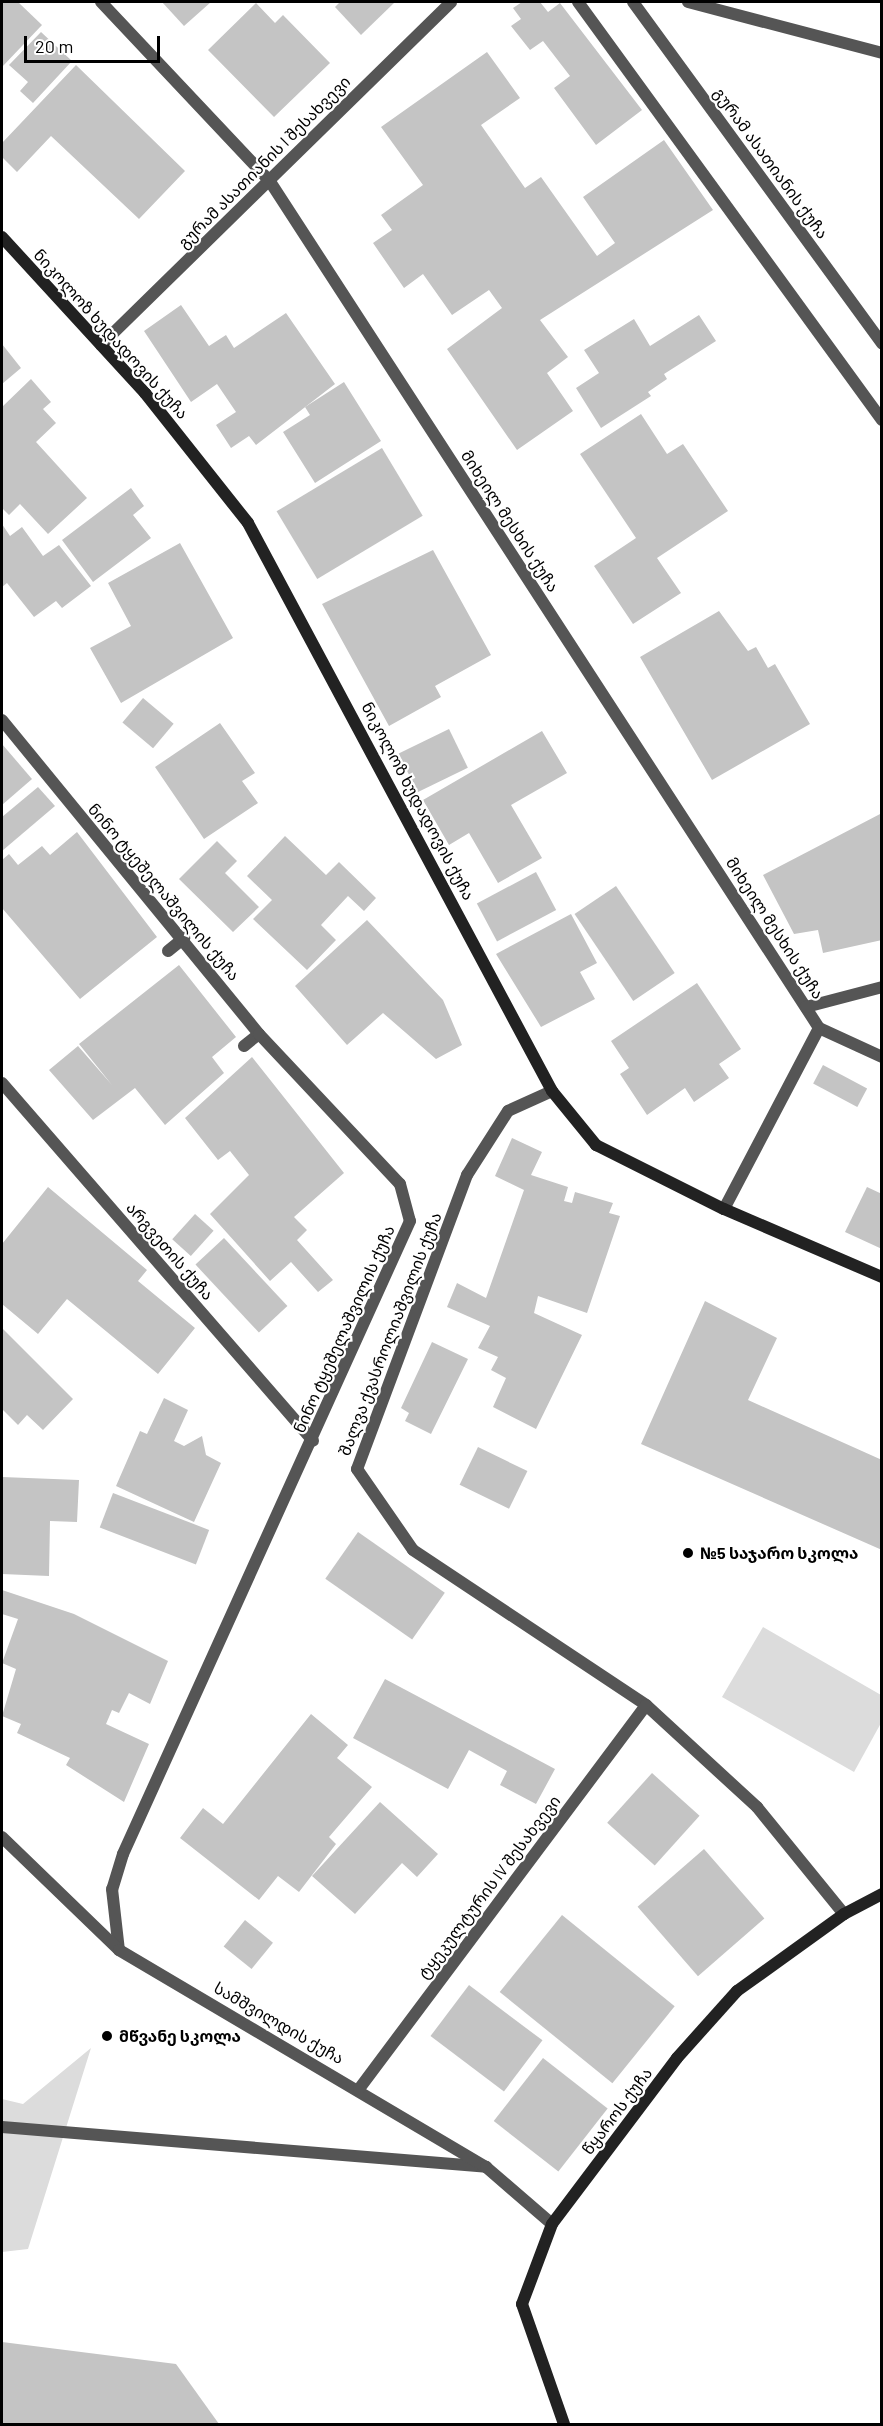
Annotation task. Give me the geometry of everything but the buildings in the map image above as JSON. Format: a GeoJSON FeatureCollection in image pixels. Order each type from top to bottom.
{"type":"FeatureCollection","features":[{"type":"Feature","properties":{"kind":"main road","name":"ნიკოლოზ ხუდადოვის ქუჩა"},"geometry":{"type":"LineString","coordinates":[[2,237],[101,345],[248,523],[552,1091],[596,1144],[724,1209],[882,1277]]}},
{"type":"Feature","properties":{"kind":"main road","name":"წყაროს ქუჩა"},"geometry":{"type":"LineString","coordinates":[[564,2424],[522,2304],[552,2224],[677,2058],[736,1990],[844,1914],[882,1894]]}},
{"type":"Feature","properties":{"kind":"street","name":"მიხეილ მესხის ქუჩა"},"geometry":{"type":"LineString","coordinates":[[100,2],[269,180],[819,1028]]}},
{"type":"Feature","properties":{"kind":"street","name":"გურამ ასათიანის I შესახვევი"},"geometry":{"type":"LineString","coordinates":[[101,345],[451,2]]}},
{"type":"Feature","properties":{"kind":"street"},"geometry":{"type":"LineString","coordinates":[[578,2],[882,420]]}},
{"type":"Feature","properties":{"kind":"street","name":"გურამ ასათიანის ქუჩა"},"geometry":{"type":"LineString","coordinates":[[633,2],[882,344]]}},
{"type":"Feature","properties":{"kind":"street"},"geometry":{"type":"LineString","coordinates":[[688,2],[882,54]]}},
{"type":"Feature","properties":{"kind":"street","name":"ნინო ტყეშელაშვილის ქუჩა"},"geometry":{"type":"LineString","coordinates":[[2,720],[184,938],[259,1034],[400,1184],[410,1221],[313,1442],[123,1854],[112,1889],[118,1950]]}},
{"type":"Feature","properties":{"kind":"street"},"geometry":{"type":"LineString","coordinates":[[168,951],[184,938]]}},
{"type":"Feature","properties":{"kind":"street"},"geometry":{"type":"LineString","coordinates":[[806,1007],[882,987]]}},
{"type":"Feature","properties":{"kind":"street"},"geometry":{"type":"LineString","coordinates":[[724,1209],[819,1028],[882,1057]]}},
{"type":"Feature","properties":{"kind":"street"},"geometry":{"type":"LineString","coordinates":[[244,1046],[259,1034]]}},
{"type":"Feature","properties":{"kind":"street","name":"არგვეთის ქუჩა"},"geometry":{"type":"LineString","coordinates":[[2,1083],[313,1442]]}},
{"type":"Feature","properties":{"kind":"street","name":"შალვა ქვასროლიაშვილის ქუჩა"},"geometry":{"type":"LineString","coordinates":[[552,1091],[508,1110],[467,1175],[357,1469],[413,1550],[646,1705],[757,1807],[844,1914]]}},
{"type":"Feature","properties":{"kind":"street","name":"ტყეკულტურის IV შესახვევი"},"geometry":{"type":"LineString","coordinates":[[358,2089],[646,1705]]}},
{"type":"Feature","properties":{"kind":"street","name":"სამშვილდის ქუჩა"},"geometry":{"type":"LineString","coordinates":[[2,1837],[118,1950],[358,2089],[486,2167],[552,2224]]}},
{"type":"Feature","properties":{"kind":"street"},"geometry":{"type":"LineString","coordinates":[[2,2127],[486,2167]]}},
{"type":"Feature","properties":{"kind":"shaded area"},"geometry":{"type":"Polygon","coordinates":[[[763,1627],[881,1695],[881,1723],[854,1772],[722,1697],[763,1627]]]}},
{"type":"Feature","properties":{"kind":"shaded area"},"geometry":{"type":"Polygon","coordinates":[[[91,2048],[28,2249],[2,2252],[2,2099],[23,2104],[91,2048]]]}},
{"type":"Feature","properties":{"kind":"place","name":"№5 საჯარო სკოლა"},"geometry":{"type":"Point","coordinates":[688,1553]}},
{"type":"Feature","properties":{"kind":"place","name":"მწვანე სკოლა"},"geometry":{"type":"Point","coordinates":[107,2036]}}]}
